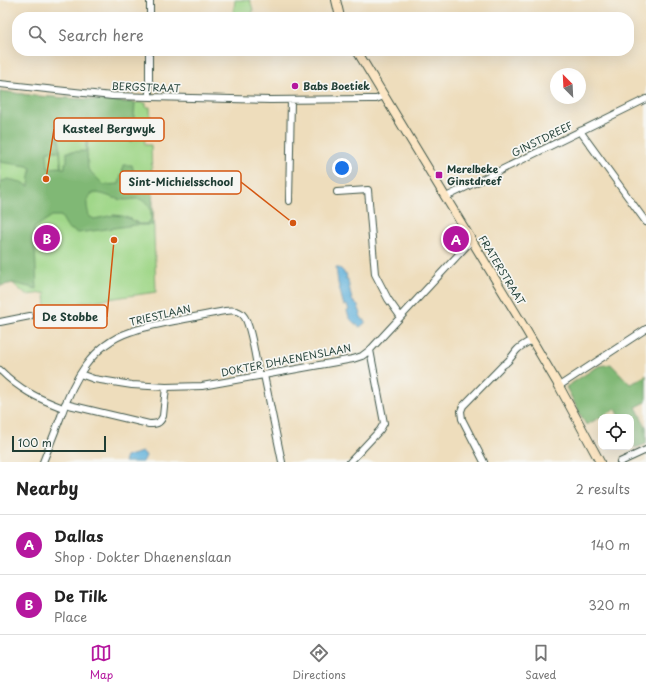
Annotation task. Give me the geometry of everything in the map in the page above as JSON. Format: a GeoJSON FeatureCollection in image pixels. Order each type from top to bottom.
{"type":"FeatureCollection","features":[{"type":"Feature","properties":{"kind":"street"},"geometry":{"type":"LineString","coordinates":[[150,0],[150,12]]}},
{"type":"Feature","properties":{"kind":"street"},"geometry":{"type":"LineString","coordinates":[[336,0],[339,12]]}},
{"type":"Feature","properties":{"kind":"street"},"geometry":{"type":"LineString","coordinates":[[149,56],[149,97]]}},
{"type":"Feature","properties":{"kind":"street","name":"FRATERSTRAAT"},"geometry":{"type":"LineString","coordinates":[[360,56],[532,340],[600,462]]}},
{"type":"Feature","properties":{"kind":"street","name":"BERGSTRAAT"},"geometry":{"type":"LineString","coordinates":[[0,84],[112,96],[291,100],[370,100],[384,96]]}},
{"type":"Feature","properties":{"kind":"street","name":"GINSTDREEF"},"geometry":{"type":"LineString","coordinates":[[446,197],[646,99]]}},
{"type":"Feature","properties":{"kind":"street"},"geometry":{"type":"LineString","coordinates":[[289,201],[291,100]]}},
{"type":"Feature","properties":{"kind":"street"},"geometry":{"type":"LineString","coordinates":[[580,131],[646,222]]}},
{"type":"Feature","properties":{"kind":"street"},"geometry":{"type":"LineString","coordinates":[[337,192],[368,190],[375,274],[388,299],[400,316]]}},
{"type":"Feature","properties":{"kind":"street","name":"DOKTER DHAENENSLAAN"},"geometry":{"type":"LineString","coordinates":[[80,374],[94,379],[132,385],[166,387],[202,386],[353,359],[362,356],[370,350],[472,240]]}},
{"type":"Feature","properties":{"kind":"street","name":"TRIESTLAAN"},"geometry":{"type":"LineString","coordinates":[[43,462],[74,384],[85,364],[105,344],[128,332],[230,310],[242,314],[248,323],[262,375],[282,462]]}},
{"type":"Feature","properties":{"kind":"street"},"geometry":{"type":"LineString","coordinates":[[0,322],[30,316]]}},
{"type":"Feature","properties":{"kind":"street"},"geometry":{"type":"LineString","coordinates":[[559,386],[646,328]]}},
{"type":"Feature","properties":{"kind":"street"},"geometry":{"type":"LineString","coordinates":[[484,462],[462,419],[461,411],[467,401],[512,357],[516,350],[523,344],[532,340]]}},
{"type":"Feature","properties":{"kind":"street"},"geometry":{"type":"LineString","coordinates":[[350,462],[380,430],[384,423],[370,350]]}},
{"type":"Feature","properties":{"kind":"street"},"geometry":{"type":"LineString","coordinates":[[0,370],[30,394],[64,406],[149,424],[158,424],[162,420],[166,387]]}},
{"type":"Feature","properties":{"kind":"street"},"geometry":{"type":"LineString","coordinates":[[620,462],[646,450]]}},
{"type":"Feature","properties":{"kind":"green space"},"geometry":{"type":"Polygon","coordinates":[[[235,0],[250,0],[253,12],[234,12],[235,0]]]}},
{"type":"Feature","properties":{"kind":"green space"},"geometry":{"type":"Polygon","coordinates":[[[0,91],[36,96],[146,103],[146,107],[150,107],[151,133],[144,134],[145,145],[151,145],[156,292],[46,308],[45,293],[26,295],[0,272],[0,91]]]}},
{"type":"Feature","properties":{"kind":"green space"},"geometry":{"type":"Polygon","coordinates":[[[0,91],[36,96],[135,103],[132,141],[88,137],[88,169],[104,185],[119,184],[124,165],[132,165],[135,176],[152,176],[153,225],[135,225],[78,233],[68,228],[61,216],[52,216],[34,228],[37,289],[13,283],[0,286],[0,182],[8,179],[21,182],[29,186],[31,168],[27,166],[0,162],[0,91]],[[55,124],[60,144],[61,165],[60,151],[47,151],[48,168],[65,168],[65,163],[67,162],[67,152],[86,151],[86,137],[67,136],[65,125],[55,124]],[[97,193],[91,195],[87,200],[87,206],[89,216],[94,219],[114,215],[131,219],[139,224],[146,224],[151,220],[151,211],[149,206],[141,199],[121,200],[97,193]]]}},
{"type":"Feature","properties":{"kind":"green space"},"geometry":{"type":"Polygon","coordinates":[[[611,364],[630,384],[646,375],[646,402],[636,407],[646,427],[646,444],[635,448],[634,446],[634,414],[618,414],[616,409],[607,414],[598,414],[598,419],[586,425],[566,387],[599,366],[611,364]]]}},
{"type":"Feature","properties":{"kind":"water"},"geometry":{"type":"Polygon","coordinates":[[[336,267],[341,269],[345,275],[346,274],[352,300],[358,306],[360,315],[363,320],[365,320],[365,323],[360,327],[350,319],[347,311],[349,310],[347,305],[344,306],[338,283],[336,267]]]}},
{"type":"Feature","properties":{"kind":"water"},"geometry":{"type":"Polygon","coordinates":[[[142,452],[146,456],[143,462],[124,462],[126,457],[142,452]]]}},
{"type":"Feature","properties":{"kind":"place","name":"Babs Boetiek"},"geometry":{"type":"Point","coordinates":[295,86]}},
{"type":"Feature","properties":{"kind":"place","name":"Merelbeke Ginstdreef"},"geometry":{"type":"Point","coordinates":[439,175]}},
{"type":"Feature","properties":{"kind":"place","name":"Kasteel Bergwyk"},"geometry":{"type":"Point","coordinates":[46,179]}},
{"type":"Feature","properties":{"kind":"place","name":"Sint-Michielsschool"},"geometry":{"type":"Point","coordinates":[293,223]}},
{"type":"Feature","properties":{"kind":"place","name":"De Tilk"},"geometry":{"type":"Point","coordinates":[47,238]}},
{"type":"Feature","properties":{"kind":"place","name":"Dallas"},"geometry":{"type":"Point","coordinates":[456,239]}},
{"type":"Feature","properties":{"kind":"place","name":"De Stobbe"},"geometry":{"type":"Point","coordinates":[114,240]}}]}
